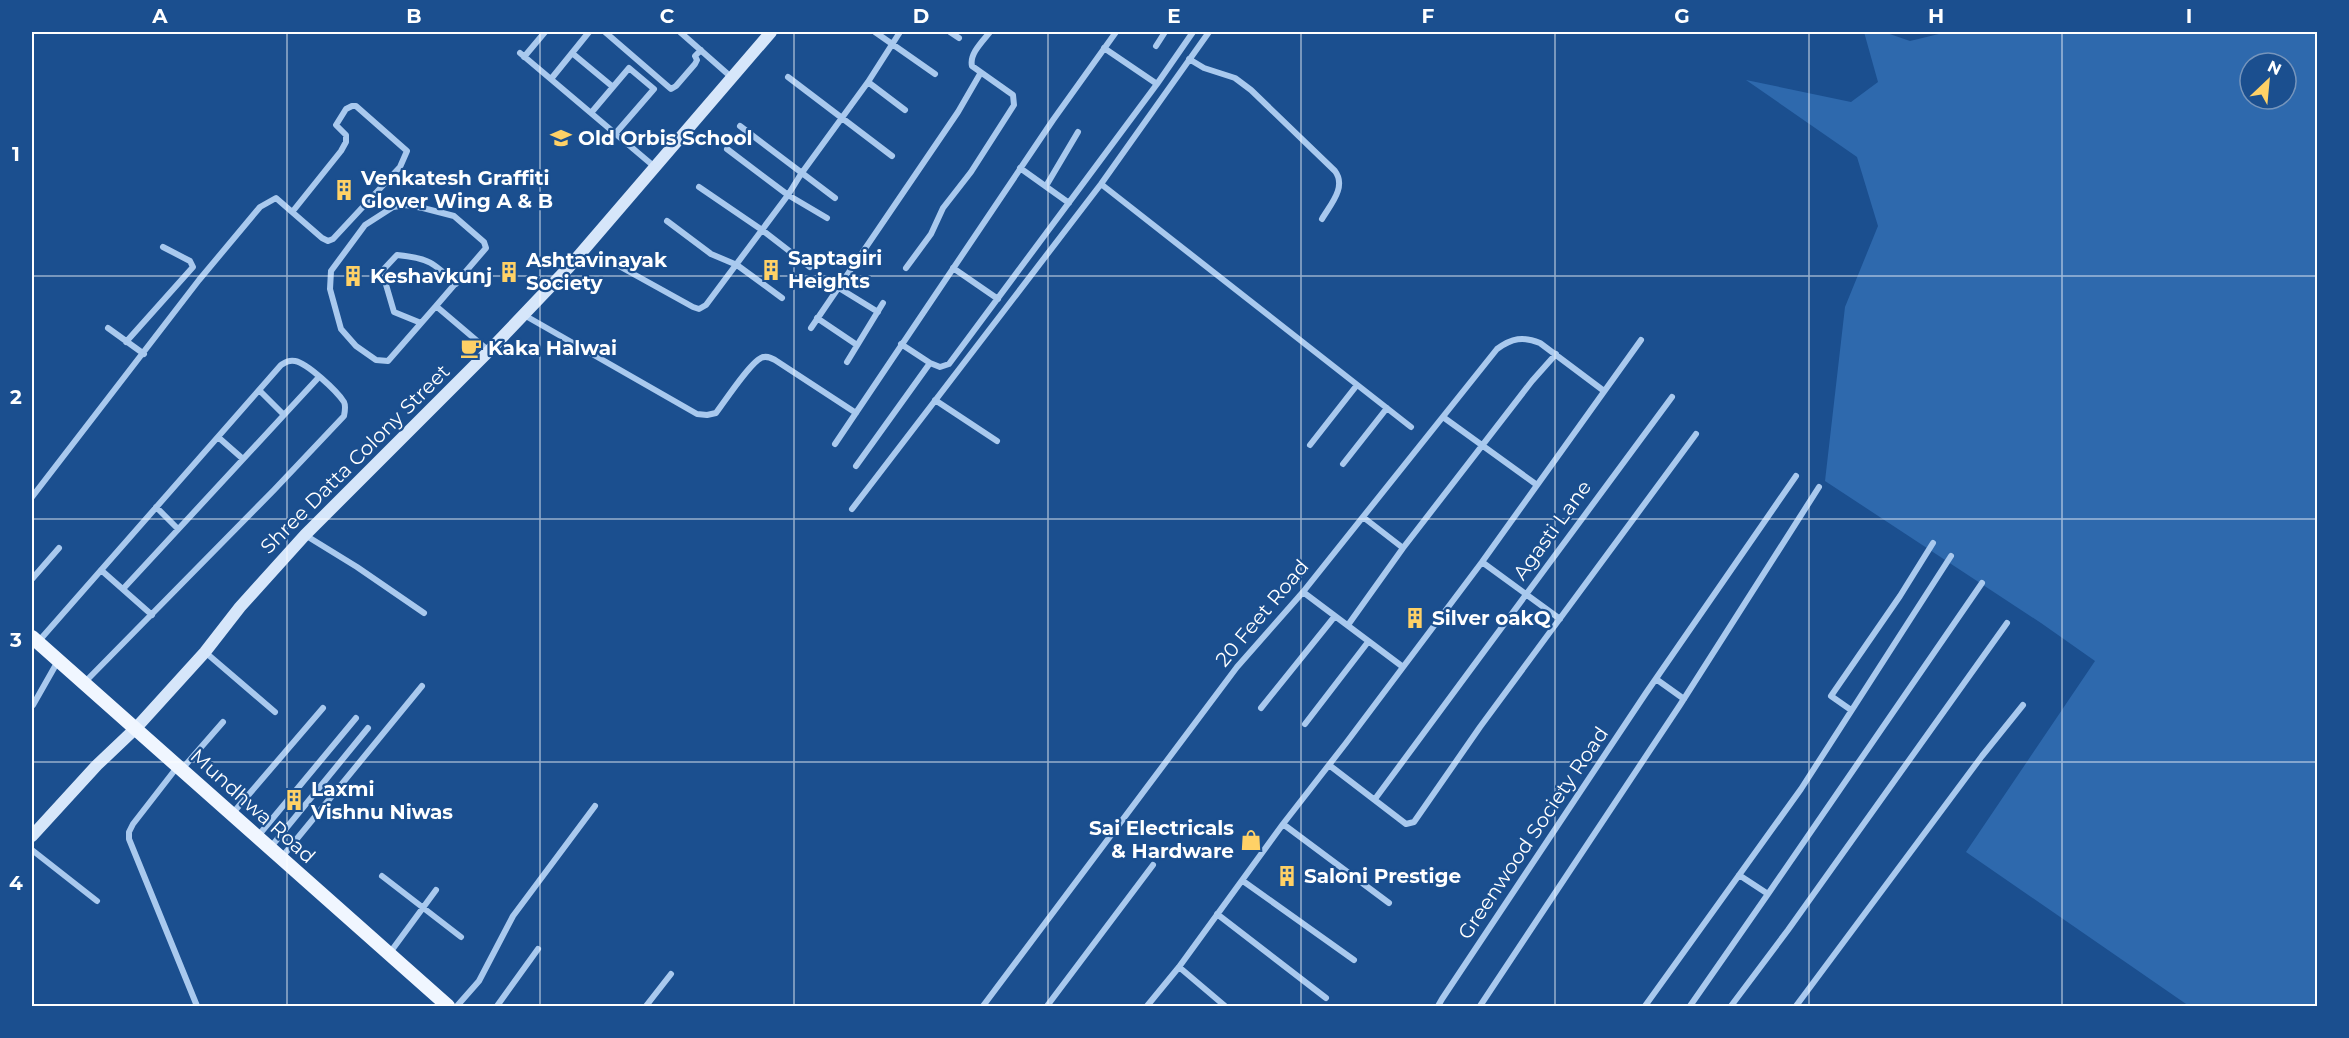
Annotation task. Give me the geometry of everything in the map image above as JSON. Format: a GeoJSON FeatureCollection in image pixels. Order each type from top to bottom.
{"type":"FeatureCollection","features":[{"type":"Feature","properties":{"kind":"main road","name":"Mundhwa Road"},"geometry":{"type":"LineString","coordinates":[[34,640],[181,767],[447,1006]]}},
{"type":"Feature","properties":{"kind":"street"},"geometry":{"type":"LineString","coordinates":[[545,32],[522,55],[656,168]]}},
{"type":"Feature","properties":{"kind":"street"},"geometry":{"type":"LineString","coordinates":[[551,79],[589,32]]}},
{"type":"Feature","properties":{"kind":"street"},"geometry":{"type":"LineString","coordinates":[[605,32],[671,89],[695,64],[697,60],[695,56],[701,50]]}},
{"type":"Feature","properties":{"kind":"street"},"geometry":{"type":"LineString","coordinates":[[680,32],[730,76]]}},
{"type":"Feature","properties":{"kind":"street","name":"Shree Datta Colony Street"},"geometry":{"type":"LineString","coordinates":[[32,836],[36,823],[136,728],[205,652],[255,589],[305,535],[524,315],[656,168],[730,76],[769,32]]}},
{"type":"Feature","properties":{"kind":"street"},"geometry":{"type":"LineString","coordinates":[[875,32],[935,74]]}},
{"type":"Feature","properties":{"kind":"street"},"geometry":{"type":"LineString","coordinates":[[619,266],[693,307],[699,309],[706,305],[789,195],[801,174],[868,82],[900,32]]}},
{"type":"Feature","properties":{"kind":"street"},"geometry":{"type":"LineString","coordinates":[[950,32],[959,38]]}},
{"type":"Feature","properties":{"kind":"street"},"geometry":{"type":"LineString","coordinates":[[906,268],[931,234],[943,208],[1014,105],[1013,95],[980,74],[972,66],[971,61],[990,32]]}},
{"type":"Feature","properties":{"kind":"street"},"geometry":{"type":"LineString","coordinates":[[835,444],[1020,168],[1116,32]]}},
{"type":"Feature","properties":{"kind":"street"},"geometry":{"type":"LineString","coordinates":[[1156,46],[1165,32]]}},
{"type":"Feature","properties":{"kind":"street"},"geometry":{"type":"LineString","coordinates":[[901,344],[930,363],[940,367],[949,364],[1193,32]]}},
{"type":"Feature","properties":{"kind":"street"},"geometry":{"type":"LineString","coordinates":[[852,509],[1101,184],[1209,32]]}},
{"type":"Feature","properties":{"kind":"street"},"geometry":{"type":"LineString","coordinates":[[1104,48],[1157,84]]}},
{"type":"Feature","properties":{"kind":"street"},"geometry":{"type":"LineString","coordinates":[[572,52],[613,87]]}},
{"type":"Feature","properties":{"kind":"street"},"geometry":{"type":"LineString","coordinates":[[1189,59],[1204,68],[1235,78],[1251,90],[1335,171],[1340,181],[1339,188],[1322,219]]}},
{"type":"Feature","properties":{"kind":"street"},"geometry":{"type":"LineString","coordinates":[[591,113],[629,68],[654,90],[615,134]]}},
{"type":"Feature","properties":{"kind":"street"},"geometry":{"type":"LineString","coordinates":[[811,328],[958,112],[980,74]]}},
{"type":"Feature","properties":{"kind":"street"},"geometry":{"type":"LineString","coordinates":[[788,77],[892,156]]}},
{"type":"Feature","properties":{"kind":"street"},"geometry":{"type":"LineString","coordinates":[[868,82],[905,110]]}},
{"type":"Feature","properties":{"kind":"street"},"geometry":{"type":"LineString","coordinates":[[32,497],[200,280],[260,207],[276,198],[328,241],[333,239],[400,167],[407,151],[356,106],[346,109],[336,125],[346,135],[346,142],[293,211]]}},
{"type":"Feature","properties":{"kind":"street"},"geometry":{"type":"LineString","coordinates":[[740,126],[835,198]]}},
{"type":"Feature","properties":{"kind":"street"},"geometry":{"type":"LineString","coordinates":[[1046,186],[1078,132]]}},
{"type":"Feature","properties":{"kind":"street"},"geometry":{"type":"LineString","coordinates":[[727,149],[789,195],[827,218]]}},
{"type":"Feature","properties":{"kind":"street"},"geometry":{"type":"LineString","coordinates":[[1020,168],[1069,203]]}},
{"type":"Feature","properties":{"kind":"street"},"geometry":{"type":"LineString","coordinates":[[1101,184],[1411,427]]}},
{"type":"Feature","properties":{"kind":"street"},"geometry":{"type":"LineString","coordinates":[[699,187],[762,230],[810,267]]}},
{"type":"Feature","properties":{"kind":"street"},"geometry":{"type":"LineString","coordinates":[[406,206],[454,216],[484,242],[486,248],[436,306],[388,361],[376,360],[356,346],[341,329],[330,289],[331,271],[366,225],[393,207],[406,206]]}},
{"type":"Feature","properties":{"kind":"street"},"geometry":{"type":"LineString","coordinates":[[667,221],[711,254],[737,265],[782,298]]}},
{"type":"Feature","properties":{"kind":"street"},"geometry":{"type":"LineString","coordinates":[[126,342],[193,267],[190,261],[163,246]]}},
{"type":"Feature","properties":{"kind":"street"},"geometry":{"type":"LineString","coordinates":[[421,323],[394,312],[382,272],[398,255],[409,256],[436,264],[456,284]]}},
{"type":"Feature","properties":{"kind":"street"},"geometry":{"type":"LineString","coordinates":[[953,268],[998,299]]}},
{"type":"Feature","properties":{"kind":"street"},"geometry":{"type":"LineString","coordinates":[[839,288],[878,312]]}},
{"type":"Feature","properties":{"kind":"street"},"geometry":{"type":"LineString","coordinates":[[847,362],[883,303]]}},
{"type":"Feature","properties":{"kind":"street"},"geometry":{"type":"LineString","coordinates":[[436,306],[489,351]]}},
{"type":"Feature","properties":{"kind":"street"},"geometry":{"type":"LineString","coordinates":[[524,315],[697,414],[716,413],[752,366],[761,358],[767,357],[856,413]]}},
{"type":"Feature","properties":{"kind":"street"},"geometry":{"type":"LineString","coordinates":[[818,318],[858,345]]}},
{"type":"Feature","properties":{"kind":"street"},"geometry":{"type":"LineString","coordinates":[[108,328],[144,354]]}},
{"type":"Feature","properties":{"kind":"street","name":"20 Feet Road"},"geometry":{"type":"LineString","coordinates":[[983,1006],[1237,668],[1303,592],[1497,349],[1515,338],[1531,339],[1556,354],[1604,391]]}},
{"type":"Feature","properties":{"kind":"street"},"geometry":{"type":"LineString","coordinates":[[1147,1006],[1179,967],[1283,824],[1482,562],[1641,340]]}},
{"type":"Feature","properties":{"kind":"street"},"geometry":{"type":"LineString","coordinates":[[1348,625],[1403,548],[1482,445],[1556,354]]}},
{"type":"Feature","properties":{"kind":"street"},"geometry":{"type":"LineString","coordinates":[[34,640],[101,570],[286,362],[301,363],[319,377],[344,402],[346,409],[344,416],[84,683]]}},
{"type":"Feature","properties":{"kind":"street"},"geometry":{"type":"LineString","coordinates":[[856,466],[930,363]]}},
{"type":"Feature","properties":{"kind":"street"},"geometry":{"type":"LineString","coordinates":[[123,589],[319,377]]}},
{"type":"Feature","properties":{"kind":"street"},"geometry":{"type":"LineString","coordinates":[[1310,445],[1357,385]]}},
{"type":"Feature","properties":{"kind":"street"},"geometry":{"type":"LineString","coordinates":[[259,390],[284,415]]}},
{"type":"Feature","properties":{"kind":"street","name":"Agasti Lane"},"geometry":{"type":"LineString","coordinates":[[1375,799],[1672,397]]}},
{"type":"Feature","properties":{"kind":"street"},"geometry":{"type":"LineString","coordinates":[[935,400],[997,441]]}},
{"type":"Feature","properties":{"kind":"street"},"geometry":{"type":"LineString","coordinates":[[1343,464],[1387,408]]}},
{"type":"Feature","properties":{"kind":"street"},"geometry":{"type":"LineString","coordinates":[[1443,417],[1537,484]]}},
{"type":"Feature","properties":{"kind":"street"},"geometry":{"type":"LineString","coordinates":[[1329,765],[1406,824],[1414,822],[1480,727],[1696,434]]}},
{"type":"Feature","properties":{"kind":"street"},"geometry":{"type":"LineString","coordinates":[[218,436],[243,459]]}},
{"type":"Feature","properties":{"kind":"street","name":"Greenwood Society Road"},"geometry":{"type":"LineString","coordinates":[[1438,1006],[1656,680],[1796,476]]}},
{"type":"Feature","properties":{"kind":"street"},"geometry":{"type":"LineString","coordinates":[[1480,1006],[1684,699],[1819,487]]}},
{"type":"Feature","properties":{"kind":"street"},"geometry":{"type":"LineString","coordinates":[[156,507],[178,529]]}},
{"type":"Feature","properties":{"kind":"street"},"geometry":{"type":"LineString","coordinates":[[1364,517],[1403,548]]}},
{"type":"Feature","properties":{"kind":"street"},"geometry":{"type":"LineString","coordinates":[[305,535],[424,613]]}},
{"type":"Feature","properties":{"kind":"street"},"geometry":{"type":"LineString","coordinates":[[1851,710],[1831,696],[1900,596],[1933,543]]}},
{"type":"Feature","properties":{"kind":"street"},"geometry":{"type":"LineString","coordinates":[[32,579],[59,548]]}},
{"type":"Feature","properties":{"kind":"street"},"geometry":{"type":"LineString","coordinates":[[1645,1006],[1801,789],[1951,556]]}},
{"type":"Feature","properties":{"kind":"street"},"geometry":{"type":"LineString","coordinates":[[1482,562],[1560,619]]}},
{"type":"Feature","properties":{"kind":"street"},"geometry":{"type":"LineString","coordinates":[[101,570],[152,615]]}},
{"type":"Feature","properties":{"kind":"street"},"geometry":{"type":"LineString","coordinates":[[1690,1006],[1982,583]]}},
{"type":"Feature","properties":{"kind":"street"},"geometry":{"type":"LineString","coordinates":[[1303,592],[1403,667]]}},
{"type":"Feature","properties":{"kind":"street"},"geometry":{"type":"LineString","coordinates":[[1261,708],[1335,616]]}},
{"type":"Feature","properties":{"kind":"street"},"geometry":{"type":"LineString","coordinates":[[1731,1006],[1788,930],[2007,623]]}},
{"type":"Feature","properties":{"kind":"street"},"geometry":{"type":"LineString","coordinates":[[1305,724],[1368,642]]}},
{"type":"Feature","properties":{"kind":"street"},"geometry":{"type":"LineString","coordinates":[[205,652],[275,712]]}},
{"type":"Feature","properties":{"kind":"street"},"geometry":{"type":"LineString","coordinates":[[33,705],[58,661]]}},
{"type":"Feature","properties":{"kind":"street"},"geometry":{"type":"LineString","coordinates":[[1656,680],[1684,699]]}},
{"type":"Feature","properties":{"kind":"street"},"geometry":{"type":"LineString","coordinates":[[281,858],[422,686]]}},
{"type":"Feature","properties":{"kind":"street"},"geometry":{"type":"LineString","coordinates":[[1796,1006],[1982,756],[2023,705]]}},
{"type":"Feature","properties":{"kind":"street"},"geometry":{"type":"LineString","coordinates":[[232,814],[323,708]]}},
{"type":"Feature","properties":{"kind":"street"},"geometry":{"type":"LineString","coordinates":[[257,836],[356,718]]}},
{"type":"Feature","properties":{"kind":"street"},"geometry":{"type":"LineString","coordinates":[[197,1006],[129,839],[129,832],[133,824],[181,767],[223,722]]}},
{"type":"Feature","properties":{"kind":"street"},"geometry":{"type":"LineString","coordinates":[[270,848],[368,728]]}},
{"type":"Feature","properties":{"kind":"street"},"geometry":{"type":"LineString","coordinates":[[456,1006],[479,981],[513,916],[595,806]]}},
{"type":"Feature","properties":{"kind":"street"},"geometry":{"type":"LineString","coordinates":[[1283,824],[1389,903]]}},
{"type":"Feature","properties":{"kind":"street"},"geometry":{"type":"LineString","coordinates":[[32,850],[98,901]]}},
{"type":"Feature","properties":{"kind":"street"},"geometry":{"type":"LineString","coordinates":[[1047,1006],[1153,865]]}},
{"type":"Feature","properties":{"kind":"street"},"geometry":{"type":"LineString","coordinates":[[1739,875],[1768,894]]}},
{"type":"Feature","properties":{"kind":"street"},"geometry":{"type":"LineString","coordinates":[[381,876],[461,937]]}},
{"type":"Feature","properties":{"kind":"street"},"geometry":{"type":"LineString","coordinates":[[1243,881],[1354,960]]}},
{"type":"Feature","properties":{"kind":"street"},"geometry":{"type":"LineString","coordinates":[[389,954],[436,890]]}},
{"type":"Feature","properties":{"kind":"street"},"geometry":{"type":"LineString","coordinates":[[1217,914],[1326,998]]}},
{"type":"Feature","properties":{"kind":"street"},"geometry":{"type":"LineString","coordinates":[[497,1006],[538,949]]}},
{"type":"Feature","properties":{"kind":"street"},"geometry":{"type":"LineString","coordinates":[[1179,967],[1225,1006]]}},
{"type":"Feature","properties":{"kind":"street"},"geometry":{"type":"LineString","coordinates":[[646,1006],[671,974]]}},
{"type":"Feature","properties":{"kind":"shaded area"},"geometry":{"type":"Polygon","coordinates":[[[1864,32],[1884,32],[1910,41],[1947,32],[2317,32],[2317,1006],[2189,1006],[1966,852],[2095,661],[1825,481],[1845,307],[1878,226],[1857,157],[1746,80],[1851,102],[1878,82],[1864,32]]]}},
{"type":"Feature","properties":{"kind":"place","name":"Old Orbis School"},"geometry":{"type":"Point","coordinates":[561,138]}},
{"type":"Feature","properties":{"kind":"place","name":"Venkatesh Graffiti Glover Wing A & B"},"geometry":{"type":"Point","coordinates":[344,190]}},
{"type":"Feature","properties":{"kind":"place","name":"Saptagiri Heights"},"geometry":{"type":"Point","coordinates":[771,270]}},
{"type":"Feature","properties":{"kind":"place","name":"Ashtavinayak Society"},"geometry":{"type":"Point","coordinates":[509,272]}},
{"type":"Feature","properties":{"kind":"place","name":"Keshavkunj"},"geometry":{"type":"Point","coordinates":[353,276]}},
{"type":"Feature","properties":{"kind":"place","name":"Kaka Halwai"},"geometry":{"type":"Point","coordinates":[471,348]}},
{"type":"Feature","properties":{"kind":"place","name":"Silver oakQ"},"geometry":{"type":"Point","coordinates":[1415,618]}},
{"type":"Feature","properties":{"kind":"place","name":"Laxmi Vishnu Niwas"},"geometry":{"type":"Point","coordinates":[294,800]}},
{"type":"Feature","properties":{"kind":"place","name":"Sai Electricals & Hardware"},"geometry":{"type":"Point","coordinates":[1251,840]}},
{"type":"Feature","properties":{"kind":"place","name":"Saloni Prestige"},"geometry":{"type":"Point","coordinates":[1287,876]}}]}
